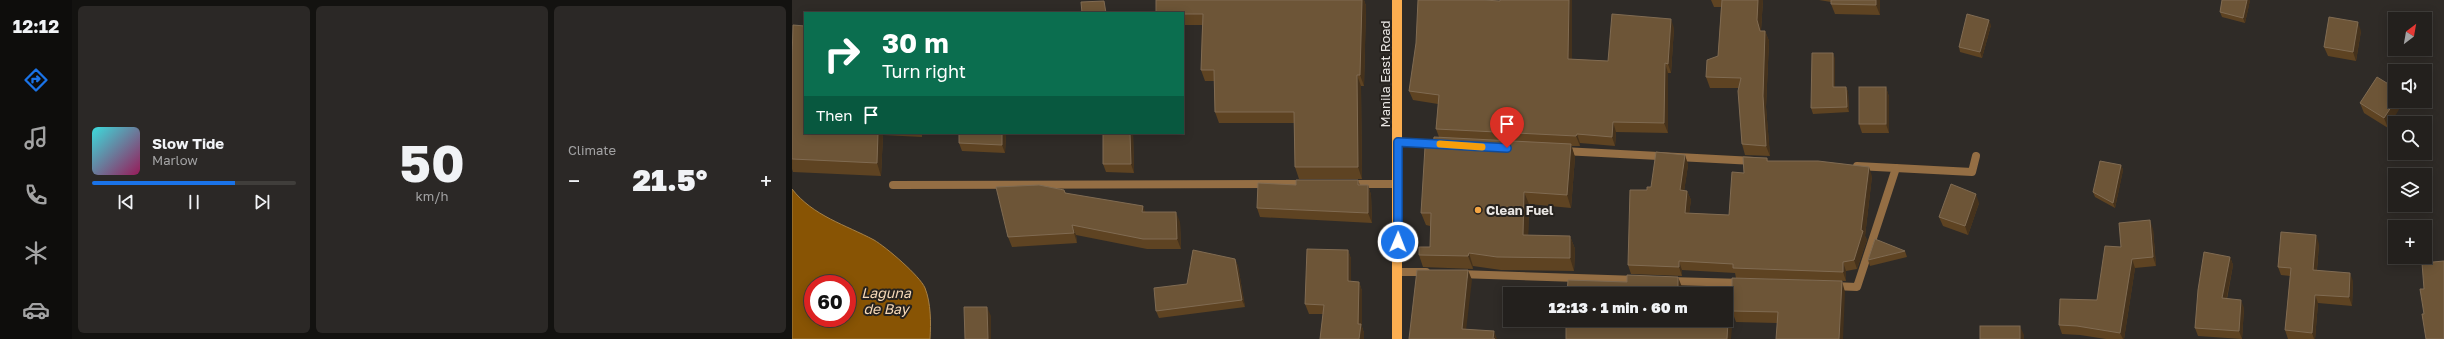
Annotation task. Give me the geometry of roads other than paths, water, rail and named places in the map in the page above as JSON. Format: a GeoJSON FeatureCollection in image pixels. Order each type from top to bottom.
{"type":"FeatureCollection","features":[{"type":"Feature","properties":{"kind":"main road","name":"Manila East Road"},"geometry":{"type":"LineString","coordinates":[[1397,0],[1397,339]]}},
{"type":"Feature","properties":{"kind":"street"},"geometry":{"type":"LineString","coordinates":[[1398,142],[1453,145]]}},
{"type":"Feature","properties":{"kind":"street"},"geometry":{"type":"LineString","coordinates":[[1556,150],[1762,161]]}},
{"type":"Feature","properties":{"kind":"street"},"geometry":{"type":"LineString","coordinates":[[1848,166],[1972,172],[1976,156]]}},
{"type":"Feature","properties":{"kind":"street"},"geometry":{"type":"LineString","coordinates":[[1825,286],[1857,287],[1896,168]]}},
{"type":"Feature","properties":{"kind":"street"},"geometry":{"type":"LineString","coordinates":[[893,185],[1312,184]]}},
{"type":"Feature","properties":{"kind":"street"},"geometry":{"type":"LineString","coordinates":[[1343,184],[1398,184]]}},
{"type":"Feature","properties":{"kind":"street"},"geometry":{"type":"LineString","coordinates":[[1398,272],[1437,273]]}},
{"type":"Feature","properties":{"kind":"street"},"geometry":{"type":"LineString","coordinates":[[1453,273],[1643,280]]}},
{"type":"Feature","properties":{"kind":"street"},"geometry":{"type":"LineString","coordinates":[[1659,280],[1754,284]]}},
{"type":"Feature","properties":{"kind":"water","name":"Laguna de Bay"},"geometry":{"type":"Polygon","coordinates":[[[792,189],[800,198],[820,213],[874,240],[894,255],[917,276],[927,294],[930,313],[930,339],[792,339],[792,189]]]}},
{"type":"Feature","properties":{"kind":"place","name":"Clean Fuel"},"geometry":{"type":"Point","coordinates":[1478,210]}}]}
